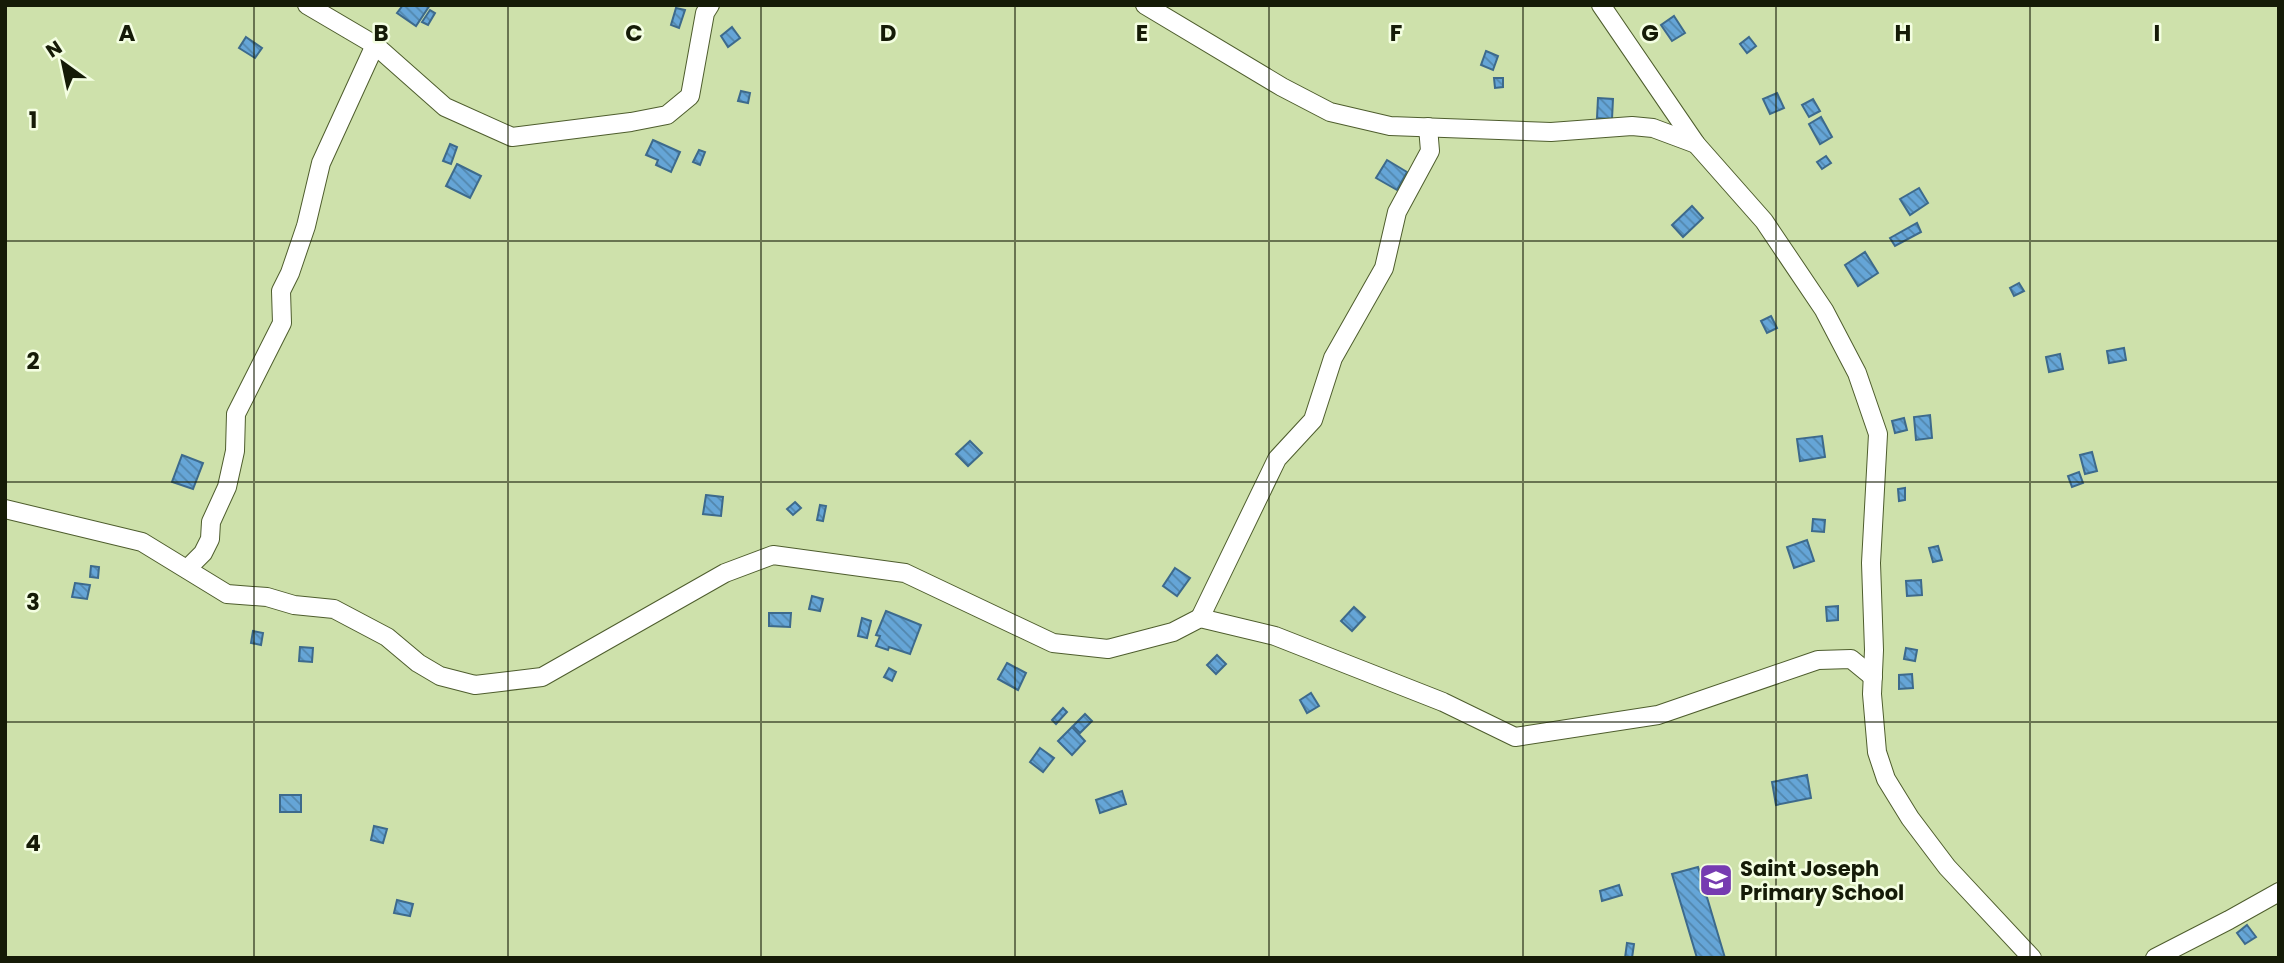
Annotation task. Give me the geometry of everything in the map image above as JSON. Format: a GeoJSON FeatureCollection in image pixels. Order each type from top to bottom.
{"type":"FeatureCollection","features":[{"type":"Feature","properties":{"kind":"street"},"geometry":{"type":"LineString","coordinates":[[307,5],[375,46],[445,107],[512,137],[667,115],[690,96],[705,13],[710,5]]}},
{"type":"Feature","properties":{"kind":"street"},"geometry":{"type":"LineString","coordinates":[[1145,5],[1282,87],[1330,112],[1390,126],[1551,132],[1632,126],[1665,131],[1696,144]]}},
{"type":"Feature","properties":{"kind":"street"},"geometry":{"type":"LineString","coordinates":[[1601,5],[1696,144],[1732,187],[1754,208],[1824,310],[1857,373],[1878,434],[1871,563],[1877,752],[1886,779],[1910,818],[1947,867],[2032,958]]}},
{"type":"Feature","properties":{"kind":"street"},"geometry":{"type":"LineString","coordinates":[[187,569],[203,553],[210,539],[211,522],[227,487],[235,451],[236,414],[282,323],[281,291],[306,226],[321,163],[375,46]]}},
{"type":"Feature","properties":{"kind":"street"},"geometry":{"type":"LineString","coordinates":[[5,509],[142,542],[227,593],[334,609],[387,636],[418,663],[440,676],[475,685],[542,677],[725,573],[773,555],[905,573],[1052,643],[1108,649],[1173,632],[1200,618],[1277,459],[1313,420],[1332,358],[1384,268],[1396,212],[1430,151],[1427,127]]}},
{"type":"Feature","properties":{"kind":"street"},"geometry":{"type":"LineString","coordinates":[[1200,618],[1275,636],[1443,702],[1516,737],[1658,715],[1818,660],[1851,659],[1873,677]]}},
{"type":"Feature","properties":{"kind":"street"},"geometry":{"type":"LineString","coordinates":[[2155,958],[2279,892]]}},
{"type":"Feature","properties":{"kind":"building"},"geometry":{"type":"Polygon","coordinates":[[[403,5],[430,5],[416,26],[397,13],[403,5]]]}},
{"type":"Feature","properties":{"kind":"building"},"geometry":{"type":"Polygon","coordinates":[[[676,8],[685,10],[679,28],[671,25],[676,8]]]}},
{"type":"Feature","properties":{"kind":"building"},"geometry":{"type":"Polygon","coordinates":[[[430,10],[435,13],[428,25],[422,22],[430,10]]]}},
{"type":"Feature","properties":{"kind":"building"},"geometry":{"type":"Polygon","coordinates":[[[1674,16],[1685,33],[1672,41],[1661,25],[1674,16]]]}},
{"type":"Feature","properties":{"kind":"building"},"geometry":{"type":"Polygon","coordinates":[[[732,27],[740,38],[728,47],[721,36],[732,27]]]}},
{"type":"Feature","properties":{"kind":"building"},"geometry":{"type":"Polygon","coordinates":[[[246,37],[262,48],[255,58],[239,48],[246,37]]]}},
{"type":"Feature","properties":{"kind":"building"},"geometry":{"type":"Polygon","coordinates":[[[1749,37],[1756,46],[1747,53],[1740,44],[1749,37]]]}},
{"type":"Feature","properties":{"kind":"building"},"geometry":{"type":"Polygon","coordinates":[[[1486,51],[1498,56],[1493,70],[1481,65],[1486,51]]]}},
{"type":"Feature","properties":{"kind":"building"},"geometry":{"type":"Polygon","coordinates":[[[1494,78],[1503,78],[1503,87],[1495,88],[1494,78]]]}},
{"type":"Feature","properties":{"kind":"building"},"geometry":{"type":"Polygon","coordinates":[[[741,91],[750,93],[748,103],[738,101],[741,91]]]}},
{"type":"Feature","properties":{"kind":"building"},"geometry":{"type":"Polygon","coordinates":[[[1777,93],[1784,108],[1770,114],[1763,99],[1777,93]]]}},
{"type":"Feature","properties":{"kind":"building"},"geometry":{"type":"Polygon","coordinates":[[[1598,98],[1613,99],[1612,119],[1597,118],[1598,98]]]}},
{"type":"Feature","properties":{"kind":"building"},"geometry":{"type":"Polygon","coordinates":[[[1813,99],[1820,111],[1809,117],[1802,105],[1813,99]]]}},
{"type":"Feature","properties":{"kind":"building"},"geometry":{"type":"Polygon","coordinates":[[[1821,117],[1832,137],[1820,144],[1809,124],[1821,117]]]}},
{"type":"Feature","properties":{"kind":"building"},"geometry":{"type":"Polygon","coordinates":[[[653,140],[680,152],[671,172],[656,165],[658,160],[646,155],[653,140]]]}},
{"type":"Feature","properties":{"kind":"building"},"geometry":{"type":"Polygon","coordinates":[[[450,144],[457,147],[451,164],[443,161],[450,144]]]}},
{"type":"Feature","properties":{"kind":"building"},"geometry":{"type":"Polygon","coordinates":[[[699,150],[705,152],[700,165],[693,162],[699,150]]]}},
{"type":"Feature","properties":{"kind":"building"},"geometry":{"type":"Polygon","coordinates":[[[1826,156],[1831,163],[1822,169],[1817,162],[1826,156]]]}},
{"type":"Feature","properties":{"kind":"building"},"geometry":{"type":"Polygon","coordinates":[[[1387,160],[1407,172],[1397,190],[1376,178],[1387,160]]]}},
{"type":"Feature","properties":{"kind":"building"},"geometry":{"type":"Polygon","coordinates":[[[457,164],[481,176],[470,198],[446,186],[457,164]]]}},
{"type":"Feature","properties":{"kind":"building"},"geometry":{"type":"Polygon","coordinates":[[[1919,188],[1928,203],[1910,215],[1900,199],[1919,188]]]}},
{"type":"Feature","properties":{"kind":"building"},"geometry":{"type":"Polygon","coordinates":[[[1692,206],[1703,218],[1683,237],[1672,225],[1692,206]]]}},
{"type":"Feature","properties":{"kind":"building"},"geometry":{"type":"Polygon","coordinates":[[[1917,223],[1921,232],[1895,246],[1890,238],[1917,223]]]}},
{"type":"Feature","properties":{"kind":"building"},"geometry":{"type":"Polygon","coordinates":[[[1865,252],[1878,273],[1858,286],[1845,265],[1865,252]]]}},
{"type":"Feature","properties":{"kind":"building"},"geometry":{"type":"Polygon","coordinates":[[[2019,283],[2024,291],[2014,296],[2010,288],[2019,283]]]}},
{"type":"Feature","properties":{"kind":"building"},"geometry":{"type":"Polygon","coordinates":[[[1771,316],[1777,328],[1767,333],[1761,321],[1771,316]]]}},
{"type":"Feature","properties":{"kind":"building"},"geometry":{"type":"Polygon","coordinates":[[[2124,348],[2126,360],[2109,363],[2107,351],[2124,348]]]}},
{"type":"Feature","properties":{"kind":"building"},"geometry":{"type":"Polygon","coordinates":[[[2060,354],[2063,369],[2049,372],[2046,357],[2060,354]]]}},
{"type":"Feature","properties":{"kind":"building"},"geometry":{"type":"Polygon","coordinates":[[[1930,415],[1932,438],[1916,440],[1914,417],[1930,415]]]}},
{"type":"Feature","properties":{"kind":"building"},"geometry":{"type":"Polygon","coordinates":[[[1904,418],[1907,430],[1895,433],[1892,421],[1904,418]]]}},
{"type":"Feature","properties":{"kind":"building"},"geometry":{"type":"Polygon","coordinates":[[[1822,436],[1825,457],[1800,461],[1797,439],[1822,436]]]}},
{"type":"Feature","properties":{"kind":"building"},"geometry":{"type":"Polygon","coordinates":[[[970,441],[982,453],[968,466],[956,454],[970,441]]]}},
{"type":"Feature","properties":{"kind":"building"},"geometry":{"type":"Polygon","coordinates":[[[2092,452],[2097,471],[2085,474],[2080,455],[2092,452]]]}},
{"type":"Feature","properties":{"kind":"building"},"geometry":{"type":"Polygon","coordinates":[[[182,455],[203,463],[193,489],[172,482],[182,455]]]}},
{"type":"Feature","properties":{"kind":"building"},"geometry":{"type":"Polygon","coordinates":[[[2079,472],[2083,483],[2072,487],[2068,476],[2079,472]]]}},
{"type":"Feature","properties":{"kind":"building"},"geometry":{"type":"Polygon","coordinates":[[[1905,488],[1905,500],[1899,501],[1898,489],[1905,488]]]}},
{"type":"Feature","properties":{"kind":"building"},"geometry":{"type":"Polygon","coordinates":[[[706,495],[723,497],[721,516],[703,514],[706,495]]]}},
{"type":"Feature","properties":{"kind":"building"},"geometry":{"type":"Polygon","coordinates":[[[795,502],[801,508],[793,515],[787,509],[795,502]]]}},
{"type":"Feature","properties":{"kind":"building"},"geometry":{"type":"Polygon","coordinates":[[[820,505],[826,506],[823,521],[817,520],[820,505]]]}},
{"type":"Feature","properties":{"kind":"building"},"geometry":{"type":"Polygon","coordinates":[[[1813,519],[1825,520],[1824,532],[1812,531],[1813,519]]]}},
{"type":"Feature","properties":{"kind":"building"},"geometry":{"type":"Polygon","coordinates":[[[1807,540],[1814,561],[1794,568],[1787,547],[1807,540]]]}},
{"type":"Feature","properties":{"kind":"building"},"geometry":{"type":"Polygon","coordinates":[[[1938,546],[1942,560],[1933,562],[1929,548],[1938,546]]]}},
{"type":"Feature","properties":{"kind":"building"},"geometry":{"type":"Polygon","coordinates":[[[91,566],[99,567],[98,578],[90,577],[91,566]]]}},
{"type":"Feature","properties":{"kind":"building"},"geometry":{"type":"Polygon","coordinates":[[[1175,568],[1190,578],[1177,596],[1163,586],[1175,568]]]}},
{"type":"Feature","properties":{"kind":"building"},"geometry":{"type":"Polygon","coordinates":[[[1921,580],[1922,595],[1907,596],[1906,581],[1921,580]]]}},
{"type":"Feature","properties":{"kind":"building"},"geometry":{"type":"Polygon","coordinates":[[[75,583],[90,585],[87,599],[72,597],[75,583]]]}},
{"type":"Feature","properties":{"kind":"building"},"geometry":{"type":"Polygon","coordinates":[[[812,596],[823,599],[820,611],[809,609],[812,596]]]}},
{"type":"Feature","properties":{"kind":"building"},"geometry":{"type":"Polygon","coordinates":[[[1838,606],[1838,620],[1827,621],[1826,607],[1838,606]]]}},
{"type":"Feature","properties":{"kind":"building"},"geometry":{"type":"Polygon","coordinates":[[[1354,607],[1365,617],[1352,631],[1341,621],[1354,607]]]}},
{"type":"Feature","properties":{"kind":"building"},"geometry":{"type":"Polygon","coordinates":[[[886,611],[921,625],[910,654],[876,646],[880,636],[876,635],[886,611]]]}},
{"type":"Feature","properties":{"kind":"building"},"geometry":{"type":"Polygon","coordinates":[[[769,613],[791,613],[790,627],[769,626],[769,613]]]}},
{"type":"Feature","properties":{"kind":"building"},"geometry":{"type":"Polygon","coordinates":[[[862,618],[871,621],[867,638],[858,636],[862,618]]]}},
{"type":"Feature","properties":{"kind":"building"},"geometry":{"type":"Polygon","coordinates":[[[253,631],[263,633],[261,645],[251,643],[253,631]]]}},
{"type":"Feature","properties":{"kind":"building"},"geometry":{"type":"Polygon","coordinates":[[[300,647],[313,648],[312,662],[299,661],[300,647]]]}},
{"type":"Feature","properties":{"kind":"building"},"geometry":{"type":"Polygon","coordinates":[[[1906,648],[1917,650],[1915,661],[1904,659],[1906,648]]]}},
{"type":"Feature","properties":{"kind":"building"},"geometry":{"type":"Polygon","coordinates":[[[1217,655],[1226,664],[1216,674],[1207,665],[1217,655]]]}},
{"type":"Feature","properties":{"kind":"building"},"geometry":{"type":"Polygon","coordinates":[[[1007,663],[1026,673],[1018,690],[998,679],[1007,663]]]}},
{"type":"Feature","properties":{"kind":"building"},"geometry":{"type":"Polygon","coordinates":[[[889,668],[896,672],[892,681],[884,677],[889,668]]]}},
{"type":"Feature","properties":{"kind":"building"},"geometry":{"type":"Polygon","coordinates":[[[1912,674],[1913,688],[1899,689],[1899,675],[1912,674]]]}},
{"type":"Feature","properties":{"kind":"building"},"geometry":{"type":"Polygon","coordinates":[[[1311,693],[1319,706],[1307,713],[1300,700],[1311,693]]]}},
{"type":"Feature","properties":{"kind":"building"},"geometry":{"type":"Polygon","coordinates":[[[1063,708],[1067,712],[1056,724],[1052,720],[1063,708]]]}},
{"type":"Feature","properties":{"kind":"building"},"geometry":{"type":"Polygon","coordinates":[[[1085,714],[1092,721],[1080,733],[1073,726],[1085,714]]]}},
{"type":"Feature","properties":{"kind":"building"},"geometry":{"type":"Polygon","coordinates":[[[1072,727],[1085,741],[1072,755],[1058,741],[1072,727]]]}},
{"type":"Feature","properties":{"kind":"building"},"geometry":{"type":"Polygon","coordinates":[[[1040,748],[1054,758],[1043,772],[1030,762],[1040,748]]]}},
{"type":"Feature","properties":{"kind":"building"},"geometry":{"type":"Polygon","coordinates":[[[1807,775],[1811,798],[1776,805],[1772,782],[1807,775]]]}},
{"type":"Feature","properties":{"kind":"building"},"geometry":{"type":"Polygon","coordinates":[[[1122,791],[1126,804],[1100,813],[1096,800],[1122,791]]]}},
{"type":"Feature","properties":{"kind":"building"},"geometry":{"type":"Polygon","coordinates":[[[280,795],[301,795],[301,812],[280,812],[280,795]]]}},
{"type":"Feature","properties":{"kind":"building"},"geometry":{"type":"Polygon","coordinates":[[[374,826],[387,829],[383,843],[371,840],[374,826]]]}},
{"type":"Feature","properties":{"kind":"building"},"geometry":{"type":"Polygon","coordinates":[[[1698,867],[1725,958],[1697,958],[1672,874],[1698,867]]]}},
{"type":"Feature","properties":{"kind":"building"},"geometry":{"type":"Polygon","coordinates":[[[1619,885],[1622,895],[1602,901],[1600,891],[1619,885]]]}},
{"type":"Feature","properties":{"kind":"building"},"geometry":{"type":"Polygon","coordinates":[[[397,900],[413,904],[410,916],[394,913],[397,900]]]}},
{"type":"Feature","properties":{"kind":"building"},"geometry":{"type":"Polygon","coordinates":[[[2247,925],[2256,937],[2245,944],[2237,933],[2247,925]]]}},
{"type":"Feature","properties":{"kind":"building"},"geometry":{"type":"Polygon","coordinates":[[[1627,943],[1634,944],[1632,958],[1625,958],[1627,943]]]}},
{"type":"Feature","properties":{"kind":"place","name":"Saint Joseph Primary School"},"geometry":{"type":"Point","coordinates":[1716,880]}}]}
